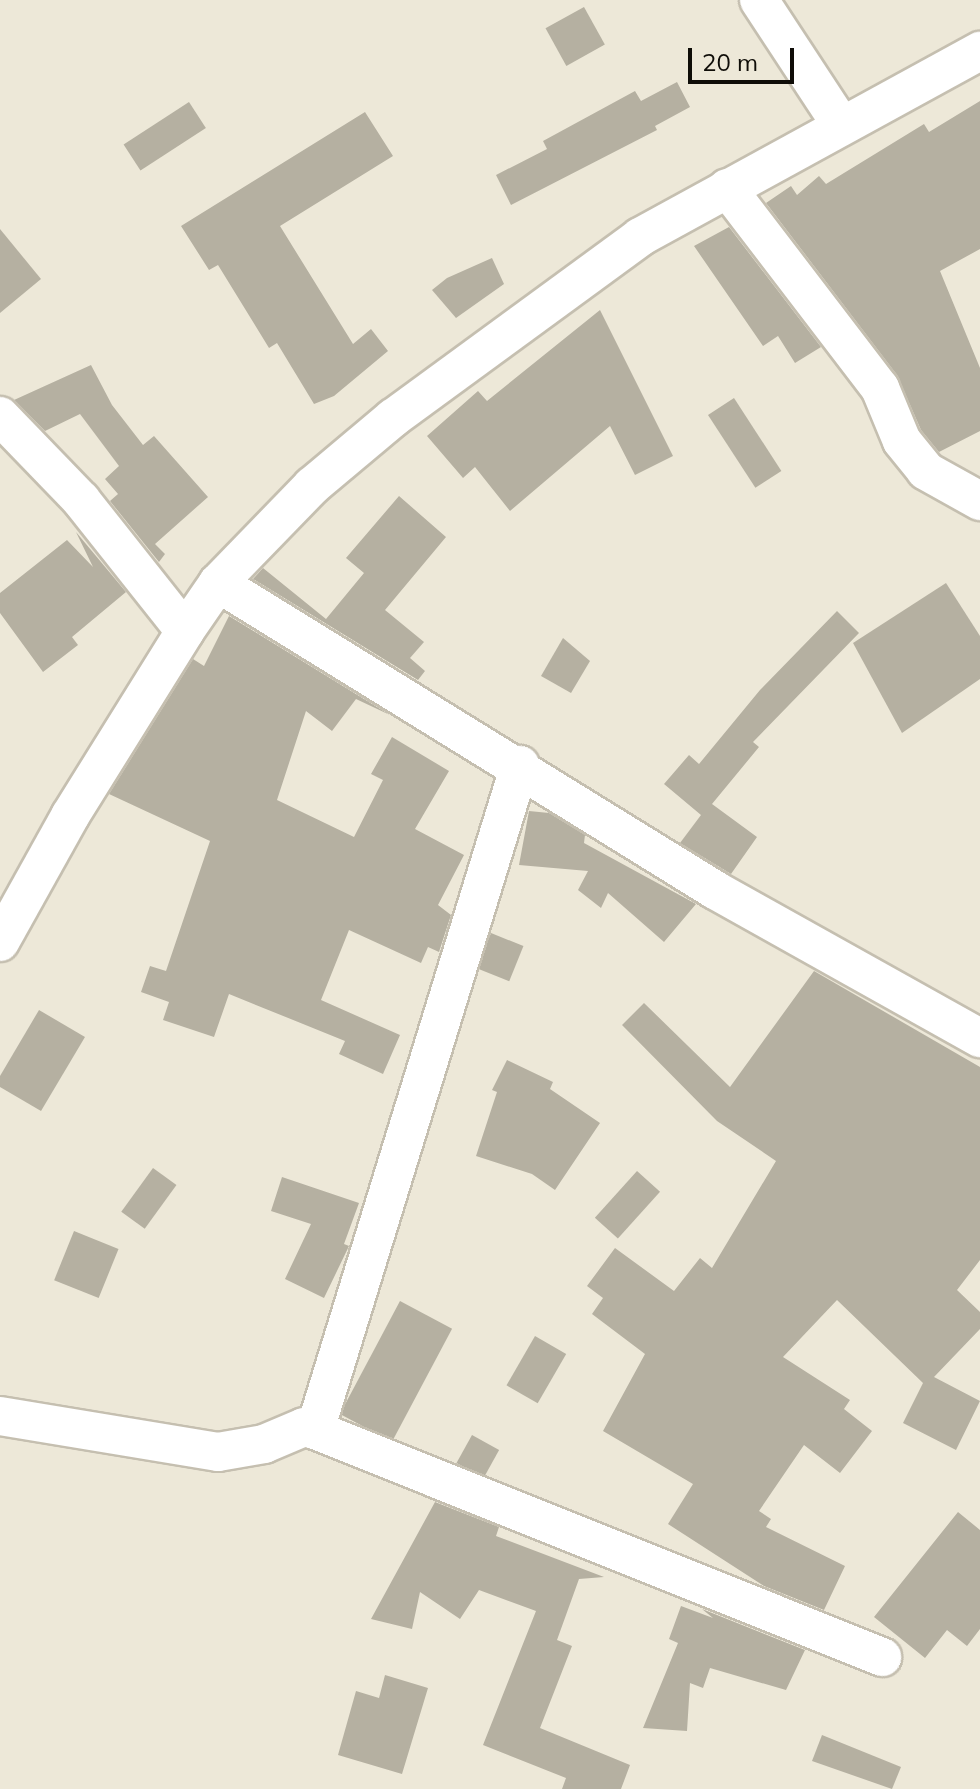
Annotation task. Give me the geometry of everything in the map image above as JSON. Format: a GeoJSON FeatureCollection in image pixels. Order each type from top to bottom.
{"type":"FeatureCollection","features":[{"type":"Feature","properties":{"kind":"street"},"geometry":{"type":"LineString","coordinates":[[759,0],[841,125]]}},
{"type":"Feature","properties":{"kind":"street"},"geometry":{"type":"LineString","coordinates":[[0,942],[70,816],[185,631],[218,583],[265,529],[393,418],[640,237],[980,51]]}},
{"type":"Feature","properties":{"kind":"street"},"geometry":{"type":"LineString","coordinates":[[727,188],[880,388],[902,441],[926,471],[980,501]]}},
{"type":"Feature","properties":{"kind":"street"},"geometry":{"type":"LineString","coordinates":[[0,416],[81,500],[185,631]]}},
{"type":"Feature","properties":{"kind":"street"},"geometry":{"type":"LineString","coordinates":[[218,583],[433,717],[520,765],[715,890],[980,1038]]}},
{"type":"Feature","properties":{"kind":"street"},"geometry":{"type":"LineString","coordinates":[[315,1430],[520,765]]}},
{"type":"Feature","properties":{"kind":"street"},"geometry":{"type":"LineString","coordinates":[[0,1416],[218,1452],[264,1444],[304,1427],[315,1430],[882,1657]]}},
{"type":"Feature","properties":{"kind":"building"},"geometry":{"type":"Polygon","coordinates":[[[584,7],[605,45],[566,66],[546,28],[584,7]]]}},
{"type":"Feature","properties":{"kind":"building"},"geometry":{"type":"Polygon","coordinates":[[[677,82],[690,107],[655,126],[657,130],[511,205],[496,175],[547,149],[543,141],[635,91],[641,101],[677,82]]]}},
{"type":"Feature","properties":{"kind":"building"},"geometry":{"type":"Polygon","coordinates":[[[980,101],[980,249],[940,271],[980,368],[980,431],[939,452],[921,430],[897,375],[766,203],[791,186],[797,195],[819,176],[826,184],[924,124],[929,132],[980,101]]]}},
{"type":"Feature","properties":{"kind":"building"},"geometry":{"type":"Polygon","coordinates":[[[189,102],[206,128],[140,170],[124,144],[189,102]]]}},
{"type":"Feature","properties":{"kind":"building"},"geometry":{"type":"Polygon","coordinates":[[[365,112],[393,156],[280,226],[353,344],[371,329],[388,351],[334,396],[314,404],[277,343],[269,348],[218,265],[209,270],[181,226],[365,112]]]}},
{"type":"Feature","properties":{"kind":"building"},"geometry":{"type":"Polygon","coordinates":[[[729,227],[821,347],[795,363],[778,336],[763,346],[694,246],[729,227]]]}},
{"type":"Feature","properties":{"kind":"building"},"geometry":{"type":"Polygon","coordinates":[[[0,229],[41,279],[0,313],[0,229]]]}},
{"type":"Feature","properties":{"kind":"building"},"geometry":{"type":"Polygon","coordinates":[[[492,258],[504,284],[456,318],[432,290],[447,278],[492,258]]]}},
{"type":"Feature","properties":{"kind":"building"},"geometry":{"type":"Polygon","coordinates":[[[600,310],[673,456],[635,475],[610,426],[510,511],[475,467],[463,478],[427,436],[478,391],[487,401],[600,310]]]}},
{"type":"Feature","properties":{"kind":"building"},"geometry":{"type":"Polygon","coordinates":[[[91,365],[112,405],[143,445],[154,436],[208,497],[155,544],[165,554],[159,562],[110,501],[118,494],[105,479],[119,466],[80,414],[45,431],[14,400],[91,365]]]}},
{"type":"Feature","properties":{"kind":"building"},"geometry":{"type":"Polygon","coordinates":[[[734,398],[781,471],[755,488],[708,415],[734,398]]]}},
{"type":"Feature","properties":{"kind":"building"},"geometry":{"type":"Polygon","coordinates":[[[399,496],[446,537],[385,610],[424,642],[410,658],[425,671],[418,680],[253,579],[263,568],[326,619],[364,573],[346,558],[399,496]]]}},
{"type":"Feature","properties":{"kind":"building"},"geometry":{"type":"Polygon","coordinates":[[[76,532],[126,592],[72,637],[78,645],[43,672],[0,613],[0,593],[67,540],[93,567],[76,532]]]}},
{"type":"Feature","properties":{"kind":"building"},"geometry":{"type":"Polygon","coordinates":[[[946,583],[980,636],[980,679],[902,733],[853,643],[946,583]]]}},
{"type":"Feature","properties":{"kind":"building"},"geometry":{"type":"Polygon","coordinates":[[[837,611],[859,633],[753,742],[759,747],[712,804],[757,837],[731,874],[680,843],[701,815],[664,784],[689,755],[699,764],[760,690],[837,611]]]}},
{"type":"Feature","properties":{"kind":"building"},"geometry":{"type":"Polygon","coordinates":[[[229,616],[390,715],[356,699],[332,731],[306,711],[277,800],[354,837],[383,780],[371,774],[392,737],[449,771],[415,829],[464,855],[438,905],[451,915],[439,952],[428,947],[421,963],[349,930],[321,1000],[400,1035],[383,1074],[339,1054],[345,1041],[229,994],[214,1037],[163,1020],[169,1002],[141,992],[150,966],[166,971],[210,841],[109,794],[193,659],[204,666],[229,616]]]}},
{"type":"Feature","properties":{"kind":"building"},"geometry":{"type":"Polygon","coordinates":[[[563,638],[590,661],[571,693],[541,676],[563,638]]]}},
{"type":"Feature","properties":{"kind":"building"},"geometry":{"type":"Polygon","coordinates":[[[529,811],[549,813],[585,835],[584,843],[696,904],[664,942],[608,893],[601,908],[578,890],[588,871],[519,865],[529,811]]]}},
{"type":"Feature","properties":{"kind":"building"},"geometry":{"type":"Polygon","coordinates":[[[491,933],[523,946],[509,981],[477,968],[491,933]]]}},
{"type":"Feature","properties":{"kind":"building"},"geometry":{"type":"Polygon","coordinates":[[[814,971],[980,1067],[980,1260],[957,1290],[980,1312],[980,1329],[934,1377],[980,1401],[956,1450],[903,1423],[923,1383],[837,1300],[783,1357],[850,1400],[844,1409],[872,1431],[840,1473],[804,1445],[759,1511],[771,1519],[766,1527],[845,1566],[824,1610],[764,1586],[668,1524],[693,1484],[603,1431],[645,1354],[592,1314],[603,1298],[587,1286],[615,1248],[674,1291],[700,1258],[712,1268],[776,1161],[717,1121],[622,1025],[644,1003],[730,1087],[814,971]]]}},
{"type":"Feature","properties":{"kind":"building"},"geometry":{"type":"Polygon","coordinates":[[[39,1010],[85,1037],[41,1111],[0,1087],[0,1076],[39,1010]]]}},
{"type":"Feature","properties":{"kind":"building"},"geometry":{"type":"Polygon","coordinates":[[[507,1060],[553,1082],[550,1089],[600,1123],[555,1190],[532,1174],[476,1156],[497,1092],[492,1090],[507,1060]]]}},
{"type":"Feature","properties":{"kind":"building"},"geometry":{"type":"Polygon","coordinates":[[[153,1168],[176,1185],[145,1229],[121,1212],[153,1168]]]}},
{"type":"Feature","properties":{"kind":"building"},"geometry":{"type":"Polygon","coordinates":[[[637,1171],[660,1192],[618,1239],[595,1218],[637,1171]]]}},
{"type":"Feature","properties":{"kind":"building"},"geometry":{"type":"Polygon","coordinates":[[[282,1177],[359,1203],[344,1244],[349,1246],[324,1298],[285,1279],[311,1224],[271,1211],[282,1177]]]}},
{"type":"Feature","properties":{"kind":"building"},"geometry":{"type":"Polygon","coordinates":[[[74,1231],[119,1249],[99,1298],[54,1280],[74,1231]]]}},
{"type":"Feature","properties":{"kind":"building"},"geometry":{"type":"Polygon","coordinates":[[[400,1301],[452,1329],[392,1442],[340,1414],[400,1301]]]}},
{"type":"Feature","properties":{"kind":"building"},"geometry":{"type":"Polygon","coordinates":[[[535,1336],[566,1354],[538,1403],[506,1385],[535,1336]]]}},
{"type":"Feature","properties":{"kind":"building"},"geometry":{"type":"Polygon","coordinates":[[[472,1435],[499,1450],[484,1478],[456,1463],[472,1435]]]}},
{"type":"Feature","properties":{"kind":"building"},"geometry":{"type":"Polygon","coordinates":[[[435,1502],[499,1527],[496,1536],[604,1577],[579,1579],[557,1640],[572,1646],[540,1728],[630,1765],[621,1789],[562,1789],[566,1778],[483,1745],[536,1611],[479,1590],[460,1619],[420,1592],[412,1629],[371,1619],[435,1502]]]}},
{"type":"Feature","properties":{"kind":"building"},"geometry":{"type":"Polygon","coordinates":[[[958,1512],[980,1530],[980,1629],[967,1646],[947,1630],[925,1658],[874,1617],[958,1512]]]}},
{"type":"Feature","properties":{"kind":"building"},"geometry":{"type":"Polygon","coordinates":[[[681,1606],[713,1618],[702,1609],[805,1650],[786,1690],[710,1668],[703,1688],[690,1683],[687,1731],[643,1728],[678,1643],[669,1639],[681,1606]]]}},
{"type":"Feature","properties":{"kind":"building"},"geometry":{"type":"Polygon","coordinates":[[[385,1675],[428,1688],[402,1774],[338,1755],[356,1691],[379,1698],[385,1675]]]}},
{"type":"Feature","properties":{"kind":"building"},"geometry":{"type":"Polygon","coordinates":[[[822,1735],[901,1767],[892,1789],[812,1761],[822,1735]]]}}]}
